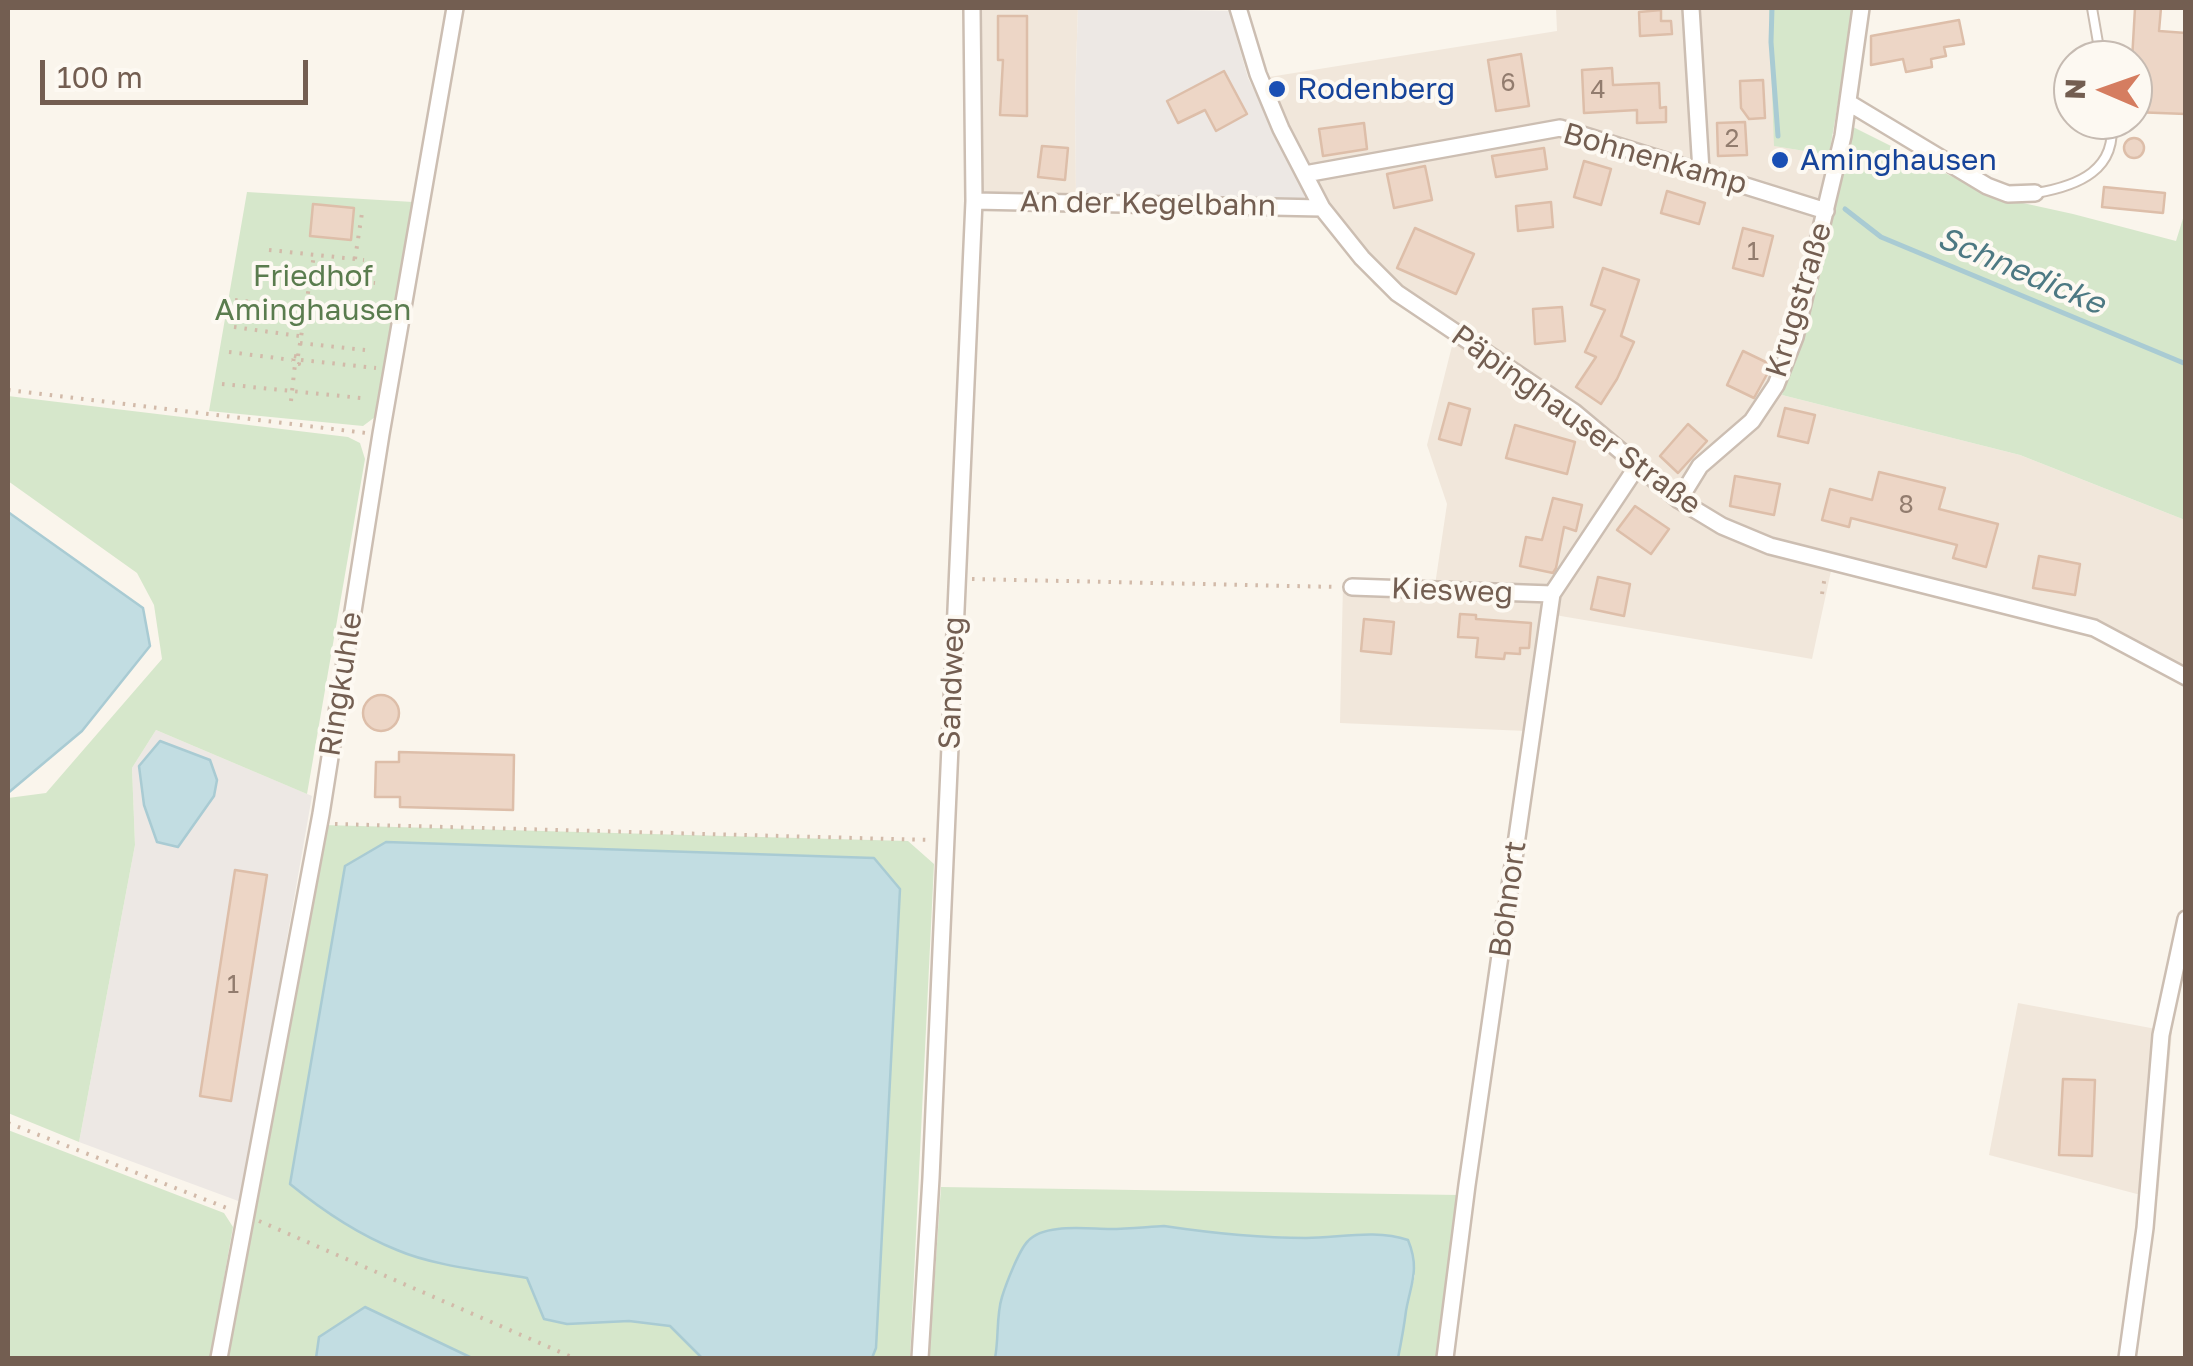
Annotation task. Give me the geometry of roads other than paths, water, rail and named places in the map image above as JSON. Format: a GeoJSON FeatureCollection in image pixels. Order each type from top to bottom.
{"type":"FeatureCollection","features":[{"type":"Feature","properties":{"kind":"street","name":"Ringkuhle"},"geometry":{"type":"LineString","coordinates":[[219,1358],[319,824],[455,8]]}},
{"type":"Feature","properties":{"kind":"street","name":"Sandweg"},"geometry":{"type":"LineString","coordinates":[[920,1358],[974,201],[972,8]]}},
{"type":"Feature","properties":{"kind":"street","name":"Päpinghauser Straße"},"geometry":{"type":"LineString","coordinates":[[1238,8],[1258,74],[1281,128],[1322,208],[1362,258],[1397,292],[1574,412],[1679,500],[1722,526],[1770,546],[2094,628],[2186,677]]}},
{"type":"Feature","properties":{"kind":"street"},"geometry":{"type":"LineString","coordinates":[[1691,8],[1701,171]]}},
{"type":"Feature","properties":{"kind":"street","name":"Krugstraße"},"geometry":{"type":"LineString","coordinates":[[1679,500],[1700,466],[1752,421],[1776,385],[1795,337],[1849,102],[1861,8]]}},
{"type":"Feature","properties":{"kind":"street"},"geometry":{"type":"LineString","coordinates":[[1849,102],[1987,186],[2008,194],[2036,193]]}},
{"type":"Feature","properties":{"kind":"street","name":"Bohnenkamp"},"geometry":{"type":"LineString","coordinates":[[1305,174],[1560,128],[1826,211]]}},
{"type":"Feature","properties":{"kind":"street","name":"An der Kegelbahn"},"geometry":{"type":"LineString","coordinates":[[974,201],[1322,208]]}},
{"type":"Feature","properties":{"kind":"street","name":"Bohnort"},"geometry":{"type":"LineString","coordinates":[[1445,1358],[1552,594],[1638,465]]}},
{"type":"Feature","properties":{"kind":"street","name":"Kiesweg"},"geometry":{"type":"LineString","coordinates":[[1352,587],[1552,594]]}},
{"type":"Feature","properties":{"kind":"street"},"geometry":{"type":"LineString","coordinates":[[2127,1358],[2145,1228],[2161,1035],[2186,918]]}},
{"type":"Feature","properties":{"kind":"lane"},"geometry":{"type":"LineString","coordinates":[[2092,8],[2098,40]]}},
{"type":"Feature","properties":{"kind":"lane"},"geometry":{"type":"LineString","coordinates":[[2036,193],[2066,188],[2086,177],[2102,164],[2112,149],[2112,140]]}},
{"type":"Feature","properties":{"kind":"water"},"geometry":{"type":"Polygon","coordinates":[[[8,512],[143,608],[150,646],[82,731],[8,793],[8,512]]]}},
{"type":"Feature","properties":{"kind":"water"},"geometry":{"type":"Polygon","coordinates":[[[160,741],[210,760],[217,780],[214,796],[178,847],[157,842],[144,805],[139,766],[160,741]]]}},
{"type":"Feature","properties":{"kind":"water"},"geometry":{"type":"Polygon","coordinates":[[[386,842],[874,858],[900,889],[876,1348],[872,1358],[702,1358],[670,1326],[629,1321],[567,1324],[544,1319],[527,1278],[412,1256],[368,1237],[290,1184],[345,866],[386,842]]]}},
{"type":"Feature","properties":{"kind":"water"},"geometry":{"type":"Polygon","coordinates":[[[1164,1226],[1270,1237],[1370,1235],[1408,1240],[1413,1276],[1398,1358],[995,1358],[1002,1297],[1021,1252],[1035,1235],[1066,1228],[1164,1226]]]}},
{"type":"Feature","properties":{"kind":"water"},"geometry":{"type":"Polygon","coordinates":[[[365,1307],[472,1358],[316,1358],[319,1337],[365,1307]]]}},
{"type":"Feature","properties":{"kind":"waterway","name":"Schnedicke"},"geometry":{"type":"LineString","coordinates":[[1772,8],[1778,136]]}},
{"type":"Feature","properties":{"kind":"waterway","name":"Schnedicke"},"geometry":{"type":"LineString","coordinates":[[1845,209],[1881,237],[2186,364]]}},
{"type":"Feature","properties":{"kind":"place","name":"Rodenberg"},"geometry":{"type":"Point","coordinates":[1277,89]}},
{"type":"Feature","properties":{"kind":"place","name":"Aminghausen"},"geometry":{"type":"Point","coordinates":[1780,160]}},
{"type":"Feature","properties":{"kind":"park label","name":"Friedhof Aminghausen"},"geometry":{"type":"Point","coordinates":[313,293]}}]}
